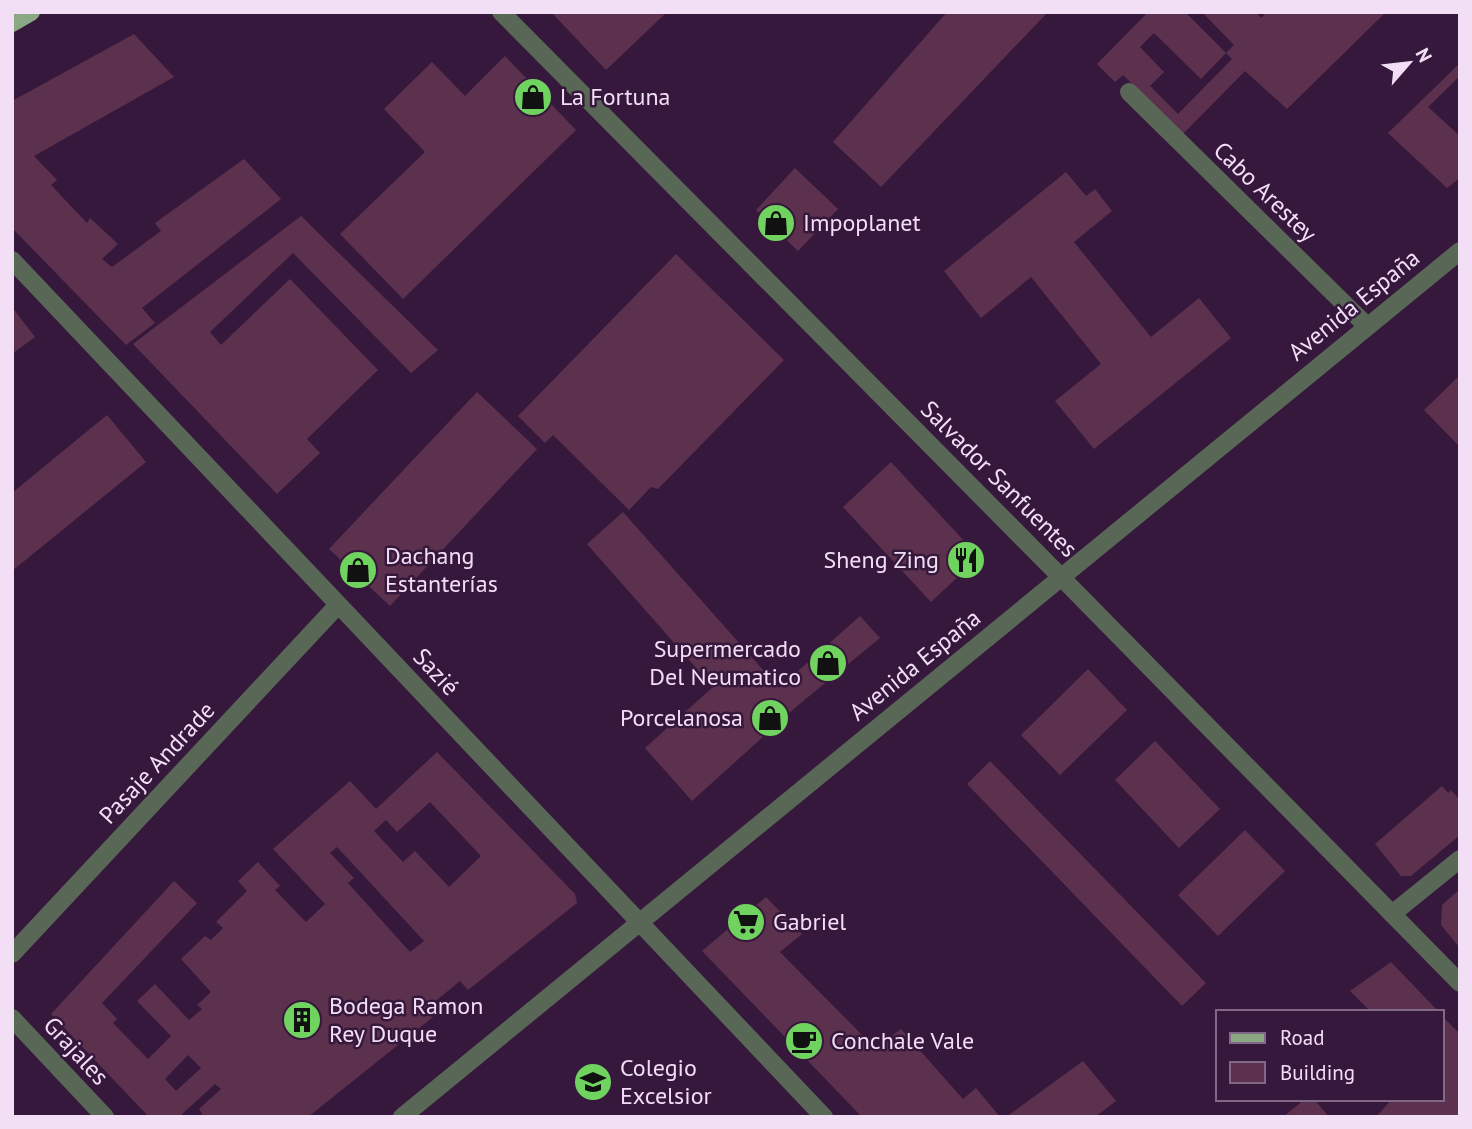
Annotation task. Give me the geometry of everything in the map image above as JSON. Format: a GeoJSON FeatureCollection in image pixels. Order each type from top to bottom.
{"type":"FeatureCollection","features":[{"type":"Feature","properties":{"kind":"main road"},"geometry":{"type":"LineString","coordinates":[[12,23],[31,12]]}},
{"type":"Feature","properties":{"kind":"street","name":"Salvador Sanfuentes"},"geometry":{"type":"LineString","coordinates":[[501,12],[1460,983]]}},
{"type":"Feature","properties":{"kind":"street","name":"Cabo Arestey"},"geometry":{"type":"LineString","coordinates":[[1129,92],[1367,326]]}},
{"type":"Feature","properties":{"kind":"street","name":"Avenida España"},"geometry":{"type":"LineString","coordinates":[[402,1117],[1460,251]]}},
{"type":"Feature","properties":{"kind":"street","name":"Sazié"},"geometry":{"type":"LineString","coordinates":[[12,260],[824,1117]]}},
{"type":"Feature","properties":{"kind":"street","name":"Pasaje Andrade"},"geometry":{"type":"LineString","coordinates":[[12,954],[338,604]]}},
{"type":"Feature","properties":{"kind":"street"},"geometry":{"type":"LineString","coordinates":[[1392,914],[1460,859]]}},
{"type":"Feature","properties":{"kind":"street","name":"Grajales"},"geometry":{"type":"LineString","coordinates":[[12,1018],[105,1117]]}},
{"type":"Feature","properties":{"kind":"building"},"geometry":{"type":"Polygon","coordinates":[[[551,12],[667,12],[606,70],[551,12]]]}},
{"type":"Feature","properties":{"kind":"building"},"geometry":{"type":"Polygon","coordinates":[[[947,12],[1046,14],[881,187],[833,142],[947,12]]]}},
{"type":"Feature","properties":{"kind":"building"},"geometry":{"type":"Polygon","coordinates":[[[1148,12],[1185,12],[1226,53],[1234,45],[1202,12],[1256,12],[1261,18],[1267,12],[1386,12],[1287,109],[1245,71],[1183,134],[1123,75],[1115,82],[1097,64],[1148,12]],[[1154,33],[1140,47],[1164,72],[1150,86],[1178,114],[1232,59],[1226,53],[1201,79],[1154,33]]]}},
{"type":"Feature","properties":{"kind":"building"},"geometry":{"type":"Polygon","coordinates":[[[134,34],[174,77],[34,156],[57,180],[51,185],[87,223],[90,218],[118,244],[102,259],[112,267],[161,231],[155,223],[244,159],[281,199],[142,308],[155,323],[126,345],[12,228],[12,101],[134,34]]]}},
{"type":"Feature","properties":{"kind":"building"},"geometry":{"type":"Polygon","coordinates":[[[505,56],[576,130],[403,299],[340,234],[425,152],[384,109],[432,62],[465,96],[505,56]]]}},
{"type":"Feature","properties":{"kind":"building"},"geometry":{"type":"Polygon","coordinates":[[[1460,63],[1460,76],[1428,107],[1460,136],[1460,178],[1447,188],[1388,133],[1460,63]]]}},
{"type":"Feature","properties":{"kind":"building"},"geometry":{"type":"Polygon","coordinates":[[[795,168],[838,209],[798,251],[756,210],[795,168]]]}},
{"type":"Feature","properties":{"kind":"building"},"geometry":{"type":"Polygon","coordinates":[[[1066,172],[1086,196],[1095,189],[1112,211],[1074,242],[1151,337],[1199,298],[1231,338],[1094,449],[1055,401],[1101,364],[1031,277],[981,318],[944,271],[1066,172]]]}},
{"type":"Feature","properties":{"kind":"building"},"geometry":{"type":"Polygon","coordinates":[[[301,216],[438,350],[411,373],[293,253],[210,332],[221,345],[290,279],[378,370],[307,439],[320,453],[277,494],[133,344],[301,216]]]}},
{"type":"Feature","properties":{"kind":"building"},"geometry":{"type":"Polygon","coordinates":[[[676,254],[784,360],[658,489],[651,487],[629,510],[553,435],[545,443],[518,416],[676,254]]]}},
{"type":"Feature","properties":{"kind":"building"},"geometry":{"type":"Polygon","coordinates":[[[12,307],[35,337],[12,354],[12,307]]]}},
{"type":"Feature","properties":{"kind":"building"},"geometry":{"type":"Polygon","coordinates":[[[1460,375],[1460,447],[1424,410],[1460,375]]]}},
{"type":"Feature","properties":{"kind":"building"},"geometry":{"type":"Polygon","coordinates":[[[477,392],[537,449],[390,606],[329,549],[477,392]]]}},
{"type":"Feature","properties":{"kind":"building"},"geometry":{"type":"Polygon","coordinates":[[[107,415],[146,462],[12,571],[12,493],[107,415]]]}},
{"type":"Feature","properties":{"kind":"building"},"geometry":{"type":"Polygon","coordinates":[[[891,462],[979,557],[931,602],[843,507],[891,462]]]}},
{"type":"Feature","properties":{"kind":"building"},"geometry":{"type":"Polygon","coordinates":[[[623,512],[779,688],[860,616],[880,638],[796,707],[692,801],[645,748],[713,687],[587,544],[623,512]]]}},
{"type":"Feature","properties":{"kind":"building"},"geometry":{"type":"Polygon","coordinates":[[[1088,669],[1127,710],[1060,775],[1021,735],[1088,669]]]}},
{"type":"Feature","properties":{"kind":"building"},"geometry":{"type":"Polygon","coordinates":[[[1155,741],[1220,809],[1179,848],[1115,780],[1155,741]]]}},
{"type":"Feature","properties":{"kind":"building"},"geometry":{"type":"Polygon","coordinates":[[[437,752],[575,894],[577,903],[468,990],[460,981],[426,1009],[433,1017],[308,1117],[199,1117],[202,1114],[199,1109],[221,1089],[215,1084],[182,1114],[184,1117],[149,1117],[51,1014],[174,881],[197,903],[102,1003],[117,1019],[113,1023],[148,1059],[171,1036],[137,1001],[155,984],[189,1020],[202,1009],[197,1005],[211,992],[181,959],[205,936],[211,940],[223,928],[216,922],[247,891],[238,881],[258,862],[280,886],[275,890],[306,922],[325,904],[273,849],[350,781],[376,809],[437,752]],[[430,802],[397,832],[386,820],[374,831],[403,862],[415,851],[449,887],[481,856],[430,802]],[[337,847],[330,853],[354,878],[348,883],[410,952],[424,941],[337,847]],[[188,1055],[165,1079],[176,1091],[201,1068],[188,1055]]]}},
{"type":"Feature","properties":{"kind":"building"},"geometry":{"type":"Polygon","coordinates":[[[990,761],[1206,983],[1182,1006],[967,784],[990,761]]]}},
{"type":"Feature","properties":{"kind":"building"},"geometry":{"type":"Polygon","coordinates":[[[1442,786],[1448,793],[1451,790],[1460,800],[1460,835],[1411,876],[1401,876],[1375,844],[1442,786]]]}},
{"type":"Feature","properties":{"kind":"building"},"geometry":{"type":"Polygon","coordinates":[[[1245,830],[1285,871],[1218,936],[1178,895],[1245,830]]]}},
{"type":"Feature","properties":{"kind":"building"},"geometry":{"type":"Polygon","coordinates":[[[1460,889],[1460,948],[1441,925],[1442,905],[1460,889]]]}},
{"type":"Feature","properties":{"kind":"building"},"geometry":{"type":"Polygon","coordinates":[[[766,897],[802,934],[780,952],[875,1048],[901,1029],[963,1099],[976,1088],[1000,1117],[862,1117],[702,951],[766,897]]]}},
{"type":"Feature","properties":{"kind":"building"},"geometry":{"type":"Polygon","coordinates":[[[1391,962],[1437,1010],[1369,1010],[1350,991],[1391,962]]]}},
{"type":"Feature","properties":{"kind":"building"},"geometry":{"type":"Polygon","coordinates":[[[1444,1018],[1460,1034],[1460,1117],[1376,1117],[1390,1101],[1444,1101],[1444,1018]]]}},
{"type":"Feature","properties":{"kind":"building"},"geometry":{"type":"Polygon","coordinates":[[[1083,1061],[1116,1101],[1095,1117],[1006,1117],[1083,1061]]]}},
{"type":"Feature","properties":{"kind":"building"},"geometry":{"type":"Polygon","coordinates":[[[1303,1101],[1316,1101],[1329,1117],[1283,1117],[1303,1101]]]}},
{"type":"Feature","properties":{"kind":"place","name":"La Fortuna"},"geometry":{"type":"Point","coordinates":[533,97]}},
{"type":"Feature","properties":{"kind":"place","name":"Impoplanet"},"geometry":{"type":"Point","coordinates":[776,223]}},
{"type":"Feature","properties":{"kind":"place","name":"Sheng Zing"},"geometry":{"type":"Point","coordinates":[966,560]}},
{"type":"Feature","properties":{"kind":"place","name":"Dachang Estanterías"},"geometry":{"type":"Point","coordinates":[358,570]}},
{"type":"Feature","properties":{"kind":"place","name":"Supermercado Del Neumatico"},"geometry":{"type":"Point","coordinates":[828,663]}},
{"type":"Feature","properties":{"kind":"place","name":"Porcelanosa"},"geometry":{"type":"Point","coordinates":[770,718]}},
{"type":"Feature","properties":{"kind":"place","name":"Gabriel"},"geometry":{"type":"Point","coordinates":[746,922]}},
{"type":"Feature","properties":{"kind":"place","name":"Bodega Ramon Rey Duque"},"geometry":{"type":"Point","coordinates":[302,1020]}},
{"type":"Feature","properties":{"kind":"place","name":"Conchale Vale"},"geometry":{"type":"Point","coordinates":[804,1041]}},
{"type":"Feature","properties":{"kind":"place","name":"Colegio Excelsior"},"geometry":{"type":"Point","coordinates":[593,1082]}}]}
